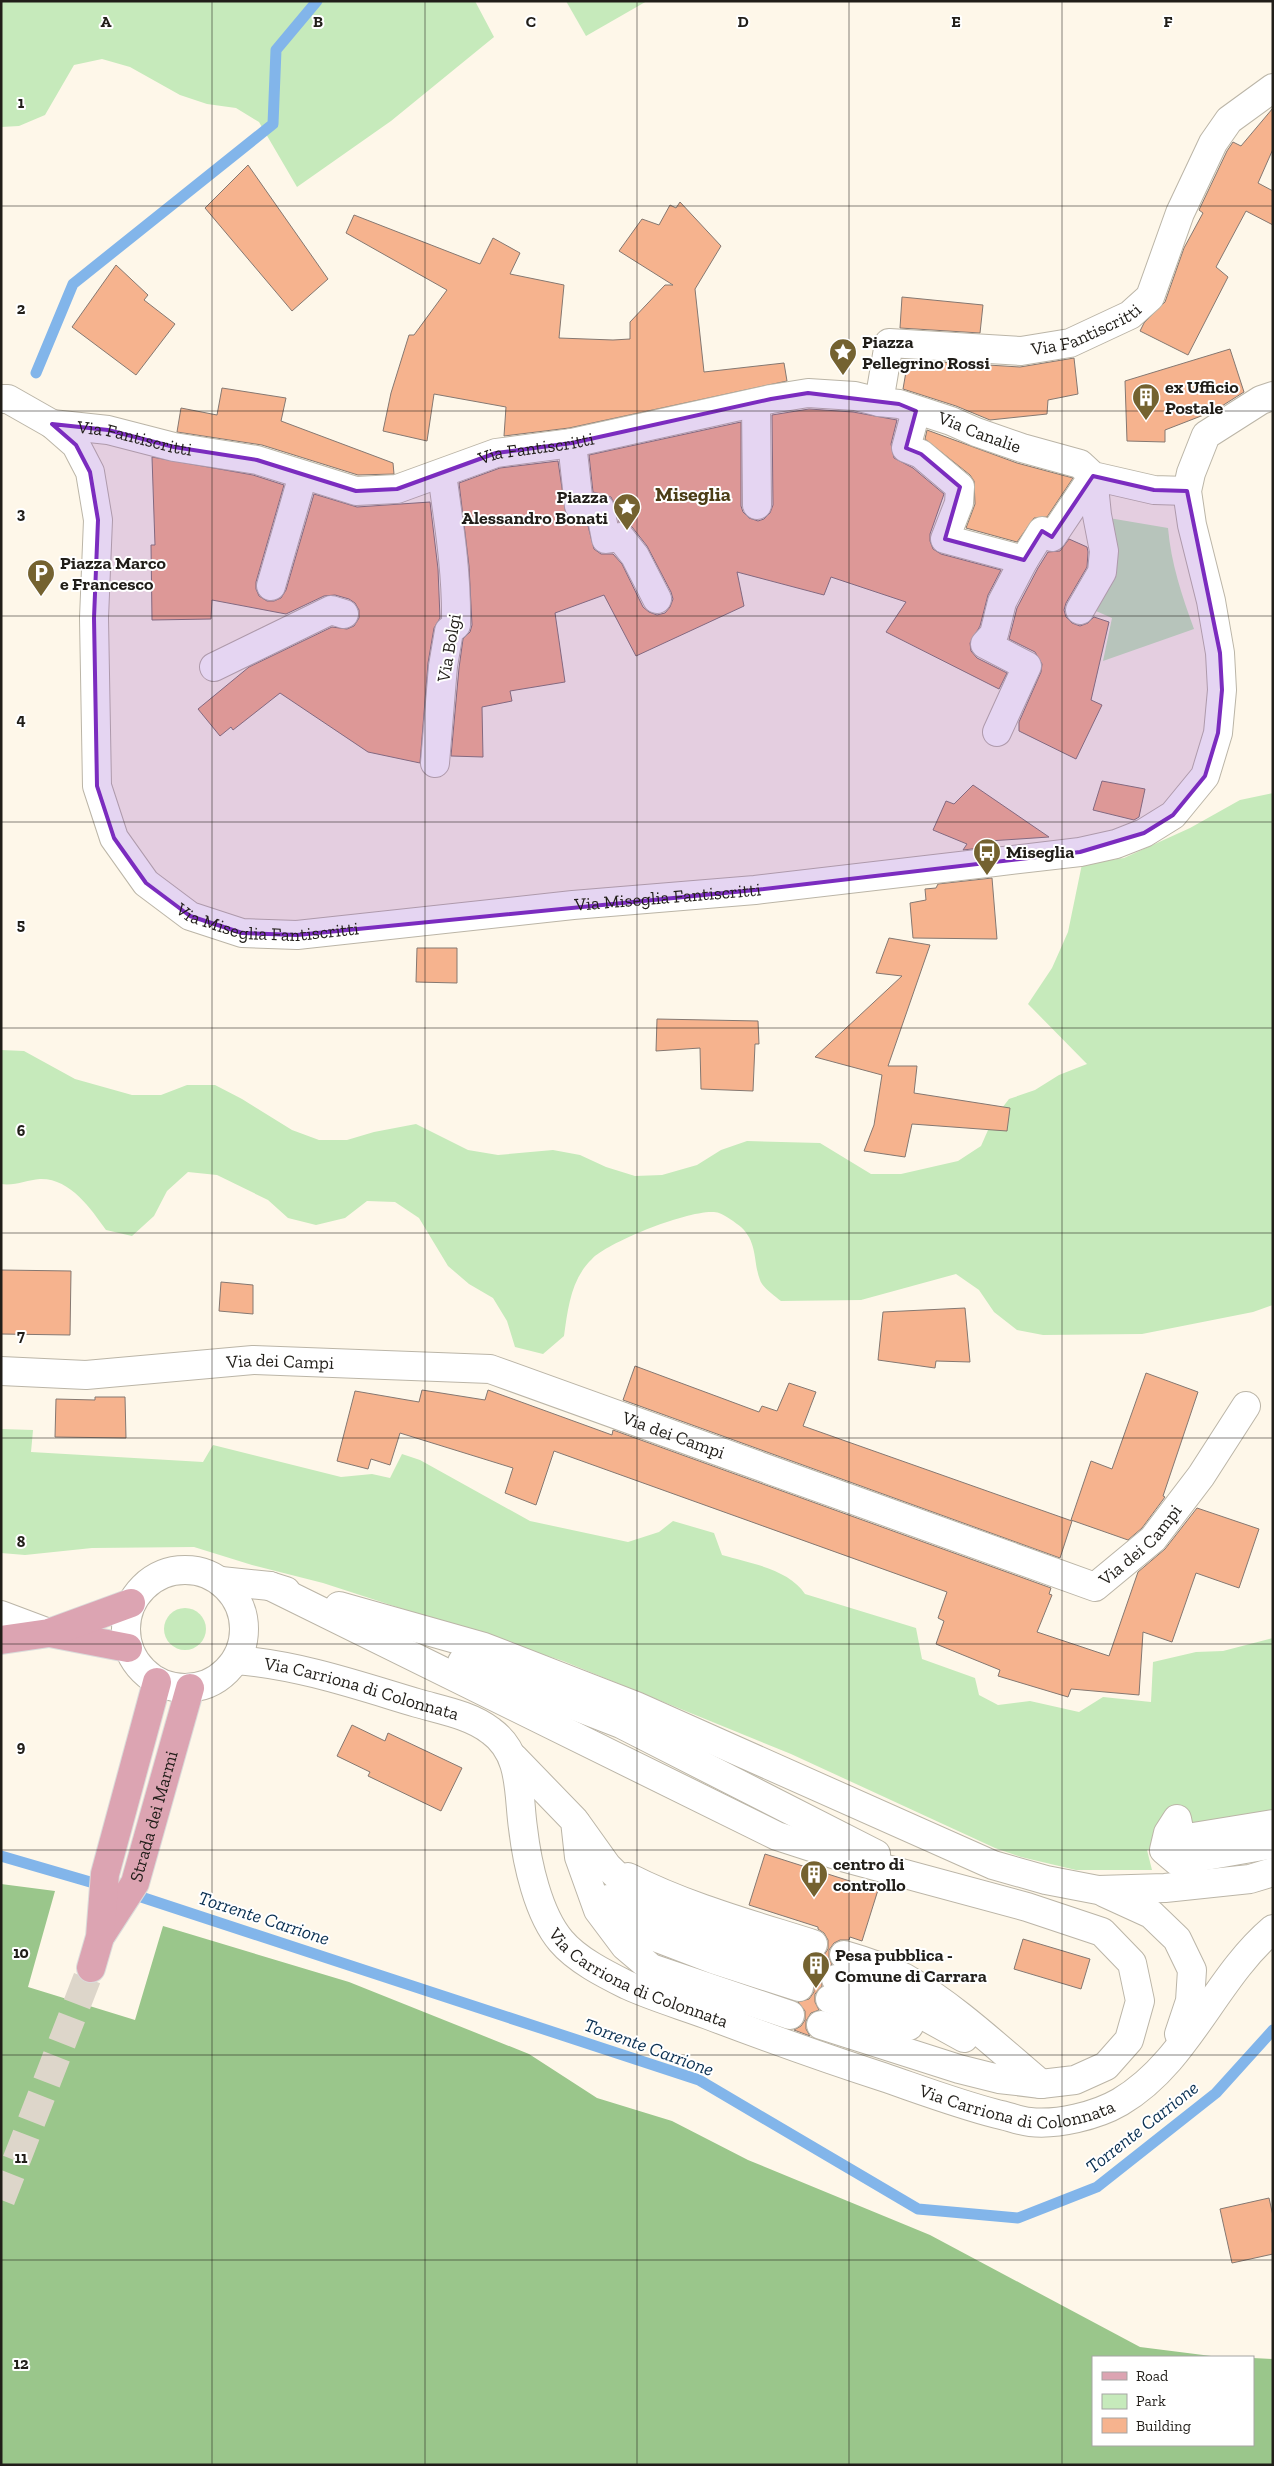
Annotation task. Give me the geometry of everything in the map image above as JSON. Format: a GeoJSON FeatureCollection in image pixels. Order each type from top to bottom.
{"type":"FeatureCollection","features":[{"type":"Feature","properties":{"kind":"main road","name":"Via Carriona di Colonnata"},"geometry":{"type":"LineString","coordinates":[[1,1640],[49,1633],[131,1603]]}},
{"type":"Feature","properties":{"kind":"main road","name":"Via Carriona di Colonnata"},"geometry":{"type":"LineString","coordinates":[[49,1633],[128,1648]]}},
{"type":"Feature","properties":{"kind":"main road","name":"Strada dei Marmi"},"geometry":{"type":"LineString","coordinates":[[91,1968],[100,1937],[105,1874],[157,1682]]}},
{"type":"Feature","properties":{"kind":"main road","name":"Strada dei Marmi"},"geometry":{"type":"LineString","coordinates":[[100,1937],[135,1883],[190,1688]]}},
{"type":"Feature","properties":{"kind":"street","name":"Via Fantiscritti"},"geometry":{"type":"LineString","coordinates":[[879,402],[889,343],[1021,351],[1070,343],[1130,315],[1150,297],[1180,213],[1212,143],[1229,120],[1273,88]]}},
{"type":"Feature","properties":{"kind":"street"},"geometry":{"type":"LineString","coordinates":[[758,505],[764,401],[808,393],[855,396],[879,402]]}},
{"type":"Feature","properties":{"kind":"street"},"geometry":{"type":"LineString","coordinates":[[1189,482],[1206,435],[1253,405],[1273,396]]}},
{"type":"Feature","properties":{"kind":"street"},"geometry":{"type":"LineString","coordinates":[[1,399],[8,398],[52,424]]}},
{"type":"Feature","properties":{"kind":"street","name":"Via Fantiscritti"},"geometry":{"type":"LineString","coordinates":[[52,424],[108,430],[174,447],[257,460],[356,491],[397,489],[496,453],[572,443],[764,401]]}},
{"type":"Feature","properties":{"kind":"street","name":"Via Canalie"},"geometry":{"type":"LineString","coordinates":[[879,402],[898,404],[951,421],[1022,448],[1087,464],[1154,490],[1189,482]]}},
{"type":"Feature","properties":{"kind":"street"},"geometry":{"type":"LineString","coordinates":[[916,411],[906,448],[920,454],[960,487],[959,503],[945,539],[1024,560]]}},
{"type":"Feature","properties":{"kind":"street","name":"Via Miseglia Fantiscritti"},"geometry":{"type":"LineString","coordinates":[[52,424],[76,444],[90,472],[98,520],[94,618],[97,786],[114,838],[146,883],[190,916],[242,933],[297,934],[573,905],[755,890],[1080,852],[1116,844],[1144,833],[1173,815],[1205,776],[1218,733],[1222,690],[1220,653],[1211,601],[1192,525],[1189,482]]}},
{"type":"Feature","properties":{"kind":"street"},"geometry":{"type":"LineString","coordinates":[[572,443],[578,506],[600,508],[606,538],[620,537],[635,556],[658,600]]}},
{"type":"Feature","properties":{"kind":"street"},"geometry":{"type":"LineString","coordinates":[[997,732],[1027,666],[985,644],[994,634],[1002,602],[1024,560],[1042,531],[1052,537],[1087,464]]}},
{"type":"Feature","properties":{"kind":"street"},"geometry":{"type":"LineString","coordinates":[[1080,610],[1102,572],[1104,551],[1087,464]]}},
{"type":"Feature","properties":{"kind":"street","name":"Via Bolgi"},"geometry":{"type":"LineString","coordinates":[[435,763],[443,666],[449,631],[456,625],[457,597],[450,524],[442,474]]}},
{"type":"Feature","properties":{"kind":"street"},"geometry":{"type":"LineString","coordinates":[[271,586],[303,475]]}},
{"type":"Feature","properties":{"kind":"street"},"geometry":{"type":"LineString","coordinates":[[214,667],[331,610],[344,614]]}},
{"type":"Feature","properties":{"kind":"street","name":"Via dei Campi"},"geometry":{"type":"LineString","coordinates":[[1,1371],[86,1375],[253,1360],[490,1370],[1095,1587],[1153,1539],[1201,1476],[1246,1406]]}},
{"type":"Feature","properties":{"kind":"street","name":"Via Carriona di Colonnata"},"geometry":{"type":"LineString","coordinates":[[188,1570],[206,1573],[221,1581],[234,1594],[242,1609],[245,1627],[243,1644],[236,1660],[224,1675],[208,1684],[190,1688],[172,1687],[157,1682],[144,1673],[128,1648],[125,1633],[131,1603],[141,1589],[155,1578],[171,1571],[188,1570]]}},
{"type":"Feature","properties":{"kind":"street","name":"Via Carriona di Colonnata"},"geometry":{"type":"LineString","coordinates":[[221,1581],[270,1586],[484,1647],[636,1706],[993,1865],[1046,1880],[1098,1890],[1165,1888],[1250,1879],[1273,1872]]}},
{"type":"Feature","properties":{"kind":"street"},"geometry":{"type":"LineString","coordinates":[[270,1586],[777,1836],[842,1857],[1027,1907],[1102,1932],[1132,1963],[1140,2001],[1129,2040],[1106,2066],[1075,2080],[1041,2084],[999,2079],[959,2070],[822,2025]]}},
{"type":"Feature","properties":{"kind":"street"},"geometry":{"type":"LineString","coordinates":[[1,1615],[49,1633]]}},
{"type":"Feature","properties":{"kind":"street","name":"Via Carriona di Colonnata"},"geometry":{"type":"LineString","coordinates":[[236,1660],[273,1663],[306,1670],[464,1718],[492,1731],[513,1757],[521,1788],[523,1829],[537,1894],[546,1919],[562,1942],[593,1966],[628,1985],[796,2048],[943,2099],[1030,2122],[1065,2120],[1116,2104],[1145,2086],[1170,2059],[1260,1940],[1273,1929]]}},
{"type":"Feature","properties":{"kind":"street"},"geometry":{"type":"LineString","coordinates":[[513,1757],[575,1820],[606,1866],[658,1916],[806,1966],[715,1960],[639,1931],[598,1889],[575,1820]]}},
{"type":"Feature","properties":{"kind":"street"},"geometry":{"type":"LineString","coordinates":[[1273,1824],[1181,1839],[1177,1819],[1168,1833],[1164,1850],[1176,1861],[1273,1844]]}},
{"type":"Feature","properties":{"kind":"street"},"geometry":{"type":"LineString","coordinates":[[575,1820],[580,1858],[598,1910],[625,1946],[651,1968],[790,2015]]}},
{"type":"Feature","properties":{"kind":"street","name":"Via Carriona di Colonnata"},"geometry":{"type":"LineString","coordinates":[[1098,1890],[1151,1914],[1178,1939],[1192,1970],[1190,2001],[1170,2059]]}},
{"type":"Feature","properties":{"kind":"street"},"geometry":{"type":"LineString","coordinates":[[871,1963],[904,1978],[943,2003],[1041,2084],[955,2048],[913,2027],[837,1977],[871,1963]]}},
{"type":"Feature","properties":{"kind":"highlighted area"},"geometry":{"type":"Polygon","coordinates":[[[808,393],[899,404],[916,411],[906,448],[921,454],[960,487],[945,539],[1024,560],[1042,531],[1052,537],[1093,476],[1154,490],[1187,491],[1220,653],[1222,690],[1218,733],[1205,776],[1173,815],[1144,833],[1080,852],[755,890],[297,935],[242,933],[190,916],[146,883],[114,838],[97,786],[94,618],[98,520],[90,472],[76,445],[52,424],[108,430],[174,447],[257,460],[356,491],[397,489],[496,453],[572,443],[771,399],[808,393]]]}},
{"type":"Feature","properties":{"kind":"green space"},"geometry":{"type":"Polygon","coordinates":[[[1,1],[475,1],[494,37],[391,121],[297,187],[259,122],[236,108],[207,104],[180,95],[130,67],[102,59],[74,65],[45,115],[19,126],[1,127],[1,1]]]}},
{"type":"Feature","properties":{"kind":"green space"},"geometry":{"type":"Polygon","coordinates":[[[566,1],[647,1],[586,36],[566,1]]]}},
{"type":"Feature","properties":{"kind":"green space"},"geometry":{"type":"Polygon","coordinates":[[[1103,517],[1168,528],[1178,579],[1194,629],[1103,661],[1112,618],[1089,608],[1103,517]]]}},
{"type":"Feature","properties":{"kind":"green space"},"geometry":{"type":"Polygon","coordinates":[[[1273,793],[1273,1305],[1253,1312],[1142,1334],[1043,1335],[1017,1330],[994,1312],[979,1290],[956,1274],[861,1300],[781,1301],[761,1283],[753,1246],[746,1233],[724,1215],[708,1212],[673,1220],[633,1235],[592,1259],[579,1276],[575,1285],[569,1305],[564,1336],[543,1354],[515,1347],[507,1321],[493,1298],[469,1284],[448,1266],[419,1218],[395,1202],[367,1201],[345,1218],[316,1225],[288,1218],[268,1200],[217,1175],[188,1172],[167,1191],[154,1216],[132,1236],[106,1230],[79,1196],[70,1189],[51,1180],[40,1179],[1,1184],[1,1050],[24,1051],[75,1079],[132,1095],[161,1095],[187,1085],[215,1085],[242,1099],[292,1130],[319,1140],[347,1140],[374,1132],[416,1124],[468,1150],[498,1155],[553,1150],[580,1155],[606,1167],[635,1176],[662,1175],[697,1165],[721,1150],[747,1141],[820,1143],[871,1174],[901,1174],[958,1161],[981,1146],[992,1121],[1009,1099],[1035,1090],[1059,1075],[1087,1064],[1028,1004],[1052,968],[1068,932],[1082,864],[1124,858],[1190,828],[1240,800],[1273,793]]]}},
{"type":"Feature","properties":{"kind":"green space"},"geometry":{"type":"Polygon","coordinates":[[[1,1429],[33,1430],[31,1452],[203,1462],[213,1445],[341,1477],[372,1474],[390,1478],[402,1454],[420,1460],[530,1521],[628,1542],[659,1532],[673,1521],[714,1533],[722,1555],[756,1564],[779,1573],[798,1585],[805,1594],[916,1628],[922,1659],[975,1678],[979,1695],[998,1705],[1030,1701],[1079,1712],[1103,1697],[1151,1702],[1153,1662],[1196,1652],[1223,1651],[1273,1638],[1273,1833],[1179,1843],[1147,1850],[1152,1870],[1076,1870],[1021,1857],[995,1848],[791,1754],[563,1661],[323,1583],[252,1565],[194,1547],[92,1548],[25,1555],[1,1553],[1,1429]]]}},
{"type":"Feature","properties":{"kind":"green space"},"geometry":{"type":"Polygon","coordinates":[[[189,1608],[197,1611],[203,1617],[206,1629],[203,1641],[197,1647],[181,1650],[173,1647],[167,1641],[164,1625],[167,1617],[173,1611],[189,1608]]]}},
{"type":"Feature","properties":{"kind":"green space"},"geometry":{"type":"Polygon","coordinates":[[[1,1884],[55,1891],[28,1987],[135,2020],[163,1926],[349,1982],[529,2054],[597,2098],[672,2121],[748,2160],[930,2235],[1140,2347],[1211,2356],[1092,2356],[1092,2446],[1254,2446],[1254,2358],[1273,2359],[1273,2465],[1,2465],[1,1884]]]}},
{"type":"Feature","properties":{"kind":"building"},"geometry":{"type":"Polygon","coordinates":[[[1273,108],[1273,149],[1258,183],[1273,191],[1273,225],[1246,211],[1216,267],[1228,277],[1188,355],[1140,331],[1144,323],[1165,302],[1184,248],[1203,213],[1199,210],[1227,151],[1233,142],[1241,146],[1273,108]]]}},
{"type":"Feature","properties":{"kind":"building"},"geometry":{"type":"Polygon","coordinates":[[[248,165],[328,279],[292,311],[205,208],[248,165]]]}},
{"type":"Feature","properties":{"kind":"building"},"geometry":{"type":"Polygon","coordinates":[[[680,202],[721,246],[695,289],[704,372],[784,363],[787,381],[569,428],[504,436],[506,407],[434,394],[427,441],[383,431],[391,393],[409,335],[414,335],[447,290],[346,233],[354,215],[480,264],[493,238],[520,253],[510,274],[564,285],[559,338],[613,340],[630,339],[630,322],[665,285],[673,285],[619,251],[642,219],[659,225],[670,205],[676,208],[680,202]]]}},
{"type":"Feature","properties":{"kind":"building"},"geometry":{"type":"Polygon","coordinates":[[[116,265],[148,295],[144,300],[175,324],[136,375],[72,327],[116,265]]]}},
{"type":"Feature","properties":{"kind":"building"},"geometry":{"type":"Polygon","coordinates":[[[902,297],[983,305],[980,333],[900,328],[902,297]]]}},
{"type":"Feature","properties":{"kind":"building"},"geometry":{"type":"Polygon","coordinates":[[[1230,349],[1244,392],[1214,411],[1165,430],[1165,442],[1127,441],[1125,381],[1230,349]]]}},
{"type":"Feature","properties":{"kind":"building"},"geometry":{"type":"Polygon","coordinates":[[[1074,358],[1078,394],[1048,400],[1047,414],[990,420],[956,406],[903,389],[908,360],[1020,367],[1074,358]]]}},
{"type":"Feature","properties":{"kind":"building"},"geometry":{"type":"Polygon","coordinates":[[[222,388],[286,398],[281,421],[393,463],[394,474],[358,475],[262,445],[177,432],[181,408],[217,415],[222,388]]]}},
{"type":"Feature","properties":{"kind":"building"},"geometry":{"type":"Polygon","coordinates":[[[809,409],[853,412],[897,420],[891,444],[894,458],[913,468],[944,494],[930,534],[933,549],[941,554],[1001,570],[988,595],[980,626],[970,643],[971,651],[977,658],[1007,673],[999,689],[886,632],[906,602],[831,577],[824,595],[737,572],[744,606],[636,656],[604,595],[555,613],[565,682],[510,691],[512,701],[482,707],[483,757],[451,756],[463,639],[470,632],[472,625],[469,566],[459,483],[500,468],[558,461],[566,515],[571,520],[587,522],[594,549],[601,554],[613,554],[622,564],[643,607],[657,615],[665,613],[670,607],[673,599],[671,592],[647,546],[632,527],[626,523],[619,522],[611,497],[593,492],[589,455],[741,422],[741,506],[743,512],[749,518],[758,521],[764,519],[770,513],[773,505],[772,415],[809,409]]]}},
{"type":"Feature","properties":{"kind":"building"},"geometry":{"type":"Polygon","coordinates":[[[927,430],[1017,463],[1073,478],[1047,517],[1034,518],[1017,542],[966,528],[975,504],[974,481],[970,475],[925,439],[927,430]]]}},
{"type":"Feature","properties":{"kind":"building"},"geometry":{"type":"Polygon","coordinates":[[[152,457],[253,475],[284,485],[256,582],[259,596],[267,601],[281,598],[286,590],[314,494],[357,507],[430,502],[438,569],[440,618],[434,628],[428,663],[420,763],[368,752],[280,693],[233,730],[231,727],[220,736],[198,709],[249,667],[332,627],[347,629],[354,626],[359,618],[359,610],[355,603],[349,599],[335,595],[324,596],[286,614],[212,600],[211,619],[152,620],[151,545],[155,545],[152,457]]]}},
{"type":"Feature","properties":{"kind":"building"},"geometry":{"type":"Polygon","coordinates":[[[1069,539],[1087,547],[1088,552],[1087,567],[1066,603],[1064,610],[1066,617],[1072,623],[1080,626],[1088,623],[1094,617],[1109,622],[1091,700],[1102,705],[1076,759],[1019,731],[1019,722],[1041,672],[1042,664],[1035,652],[1009,639],[1017,608],[1038,568],[1048,552],[1060,551],[1069,539]]]}},
{"type":"Feature","properties":{"kind":"building"},"geometry":{"type":"Polygon","coordinates":[[[1102,781],[1145,789],[1139,817],[1134,820],[1093,810],[1102,781]]]}},
{"type":"Feature","properties":{"kind":"building"},"geometry":{"type":"Polygon","coordinates":[[[973,785],[1049,837],[989,841],[989,847],[963,850],[967,844],[933,830],[946,801],[954,804],[973,785]]]}},
{"type":"Feature","properties":{"kind":"building"},"geometry":{"type":"Polygon","coordinates":[[[992,878],[997,939],[913,938],[910,903],[926,900],[925,889],[936,888],[938,884],[992,878]]]}},
{"type":"Feature","properties":{"kind":"building"},"geometry":{"type":"Polygon","coordinates":[[[889,938],[930,945],[888,1066],[917,1066],[914,1093],[1010,1108],[1007,1131],[912,1124],[905,1157],[864,1151],[874,1125],[882,1075],[815,1057],[902,976],[876,973],[889,938]]]}},
{"type":"Feature","properties":{"kind":"building"},"geometry":{"type":"Polygon","coordinates":[[[417,948],[457,948],[457,983],[416,982],[417,948]]]}},
{"type":"Feature","properties":{"kind":"building"},"geometry":{"type":"Polygon","coordinates":[[[657,1019],[758,1021],[759,1044],[755,1044],[753,1091],[701,1089],[700,1048],[656,1051],[657,1019]]]}},
{"type":"Feature","properties":{"kind":"building"},"geometry":{"type":"Polygon","coordinates":[[[1,1270],[71,1271],[70,1335],[1,1334],[1,1270]]]}},
{"type":"Feature","properties":{"kind":"building"},"geometry":{"type":"Polygon","coordinates":[[[221,1282],[253,1285],[253,1314],[219,1311],[221,1282]]]}},
{"type":"Feature","properties":{"kind":"building"},"geometry":{"type":"Polygon","coordinates":[[[965,1308],[970,1362],[936,1361],[935,1368],[878,1360],[883,1312],[965,1308]]]}},
{"type":"Feature","properties":{"kind":"building"},"geometry":{"type":"Polygon","coordinates":[[[635,1366],[759,1412],[762,1406],[777,1411],[789,1383],[816,1392],[803,1426],[1072,1521],[1060,1558],[623,1400],[635,1366]]]}},
{"type":"Feature","properties":{"kind":"building"},"geometry":{"type":"Polygon","coordinates":[[[1146,1373],[1198,1392],[1163,1496],[1165,1497],[1142,1528],[1128,1540],[1071,1520],[1091,1461],[1112,1469],[1146,1373]]]}},
{"type":"Feature","properties":{"kind":"building"},"geometry":{"type":"Polygon","coordinates":[[[422,1390],[485,1400],[488,1390],[612,1435],[613,1430],[1051,1588],[1049,1594],[1052,1595],[1037,1632],[1109,1656],[1138,1572],[1165,1549],[1197,1508],[1259,1529],[1239,1588],[1196,1573],[1172,1642],[1143,1632],[1139,1695],[1071,1689],[1068,1697],[998,1676],[1000,1670],[936,1644],[944,1621],[938,1618],[947,1592],[554,1451],[536,1505],[505,1493],[513,1468],[400,1433],[390,1465],[371,1459],[368,1469],[337,1461],[355,1391],[419,1402],[422,1390]]]}},
{"type":"Feature","properties":{"kind":"building"},"geometry":{"type":"Polygon","coordinates":[[[95,1397],[125,1397],[126,1438],[55,1437],[56,1399],[95,1400],[95,1397]]]}},
{"type":"Feature","properties":{"kind":"building"},"geometry":{"type":"Polygon","coordinates":[[[352,1725],[385,1741],[388,1733],[462,1768],[441,1811],[368,1776],[370,1772],[337,1756],[352,1725]]]}},
{"type":"Feature","properties":{"kind":"building","name":"centro di controllo"},"geometry":{"type":"Polygon","coordinates":[[[765,1854],[878,1890],[862,1941],[850,1937],[849,1940],[840,1940],[834,1943],[829,1950],[829,1958],[832,1964],[822,1973],[822,1986],[815,1994],[815,2002],[819,2010],[811,2013],[806,2021],[806,2029],[810,2036],[794,2030],[801,2026],[805,2020],[805,2011],[798,2002],[809,1999],[814,1992],[813,1981],[820,1973],[817,1959],[824,1955],[828,1949],[828,1940],[818,1927],[749,1905],[765,1854]]]}},
{"type":"Feature","properties":{"kind":"building"},"geometry":{"type":"Polygon","coordinates":[[[1023,1939],[1090,1959],[1081,1989],[1014,1969],[1023,1939]]]}},
{"type":"Feature","properties":{"kind":"building"},"geometry":{"type":"Polygon","coordinates":[[[1269,2198],[1273,2216],[1273,2254],[1232,2263],[1220,2209],[1269,2198]]]}},
{"type":"Feature","properties":{"kind":"waterway"},"geometry":{"type":"LineString","coordinates":[[36,373],[73,284],[273,124],[276,50],[317,1]]}},
{"type":"Feature","properties":{"kind":"waterway","name":"Torrente Carrione"},"geometry":{"type":"LineString","coordinates":[[1,1856],[104,1886]]}},
{"type":"Feature","properties":{"kind":"waterway","name":"Torrente Carrione"},"geometry":{"type":"LineString","coordinates":[[129,1893],[699,2080],[918,2209],[1018,2218],[1097,2187],[1216,2093],[1273,2030]]}},
{"type":"Feature","properties":{"kind":"tunnel"},"geometry":{"type":"LineString","coordinates":[[1,2200],[91,1968]]}},
{"type":"Feature","properties":{"kind":"place","name":"Piazza Pellegrino Rossi"},"geometry":{"type":"Point","coordinates":[843,376]}},
{"type":"Feature","properties":{"kind":"place","name":"ex Ufficio Postale"},"geometry":{"type":"Point","coordinates":[1146,421]}},
{"type":"Feature","properties":{"kind":"place","name":"Piazza Alessandro Bonati"},"geometry":{"type":"Point","coordinates":[627,531]}},
{"type":"Feature","properties":{"kind":"place","name":"Piazza Marco e Francesco"},"geometry":{"type":"Point","coordinates":[41,597]}},
{"type":"Feature","properties":{"kind":"place","name":"Miseglia"},"geometry":{"type":"Point","coordinates":[987,876]}},
{"type":"Feature","properties":{"kind":"place","name":"centro di controllo"},"geometry":{"type":"Point","coordinates":[814,1898]}},
{"type":"Feature","properties":{"kind":"place","name":"Pesa pubblica - Comune di Carrara"},"geometry":{"type":"Point","coordinates":[816,1989]}},
{"type":"Feature","properties":{"kind":"district","name":"Miseglia"},"geometry":{"type":"Point","coordinates":[693,494]}}]}
